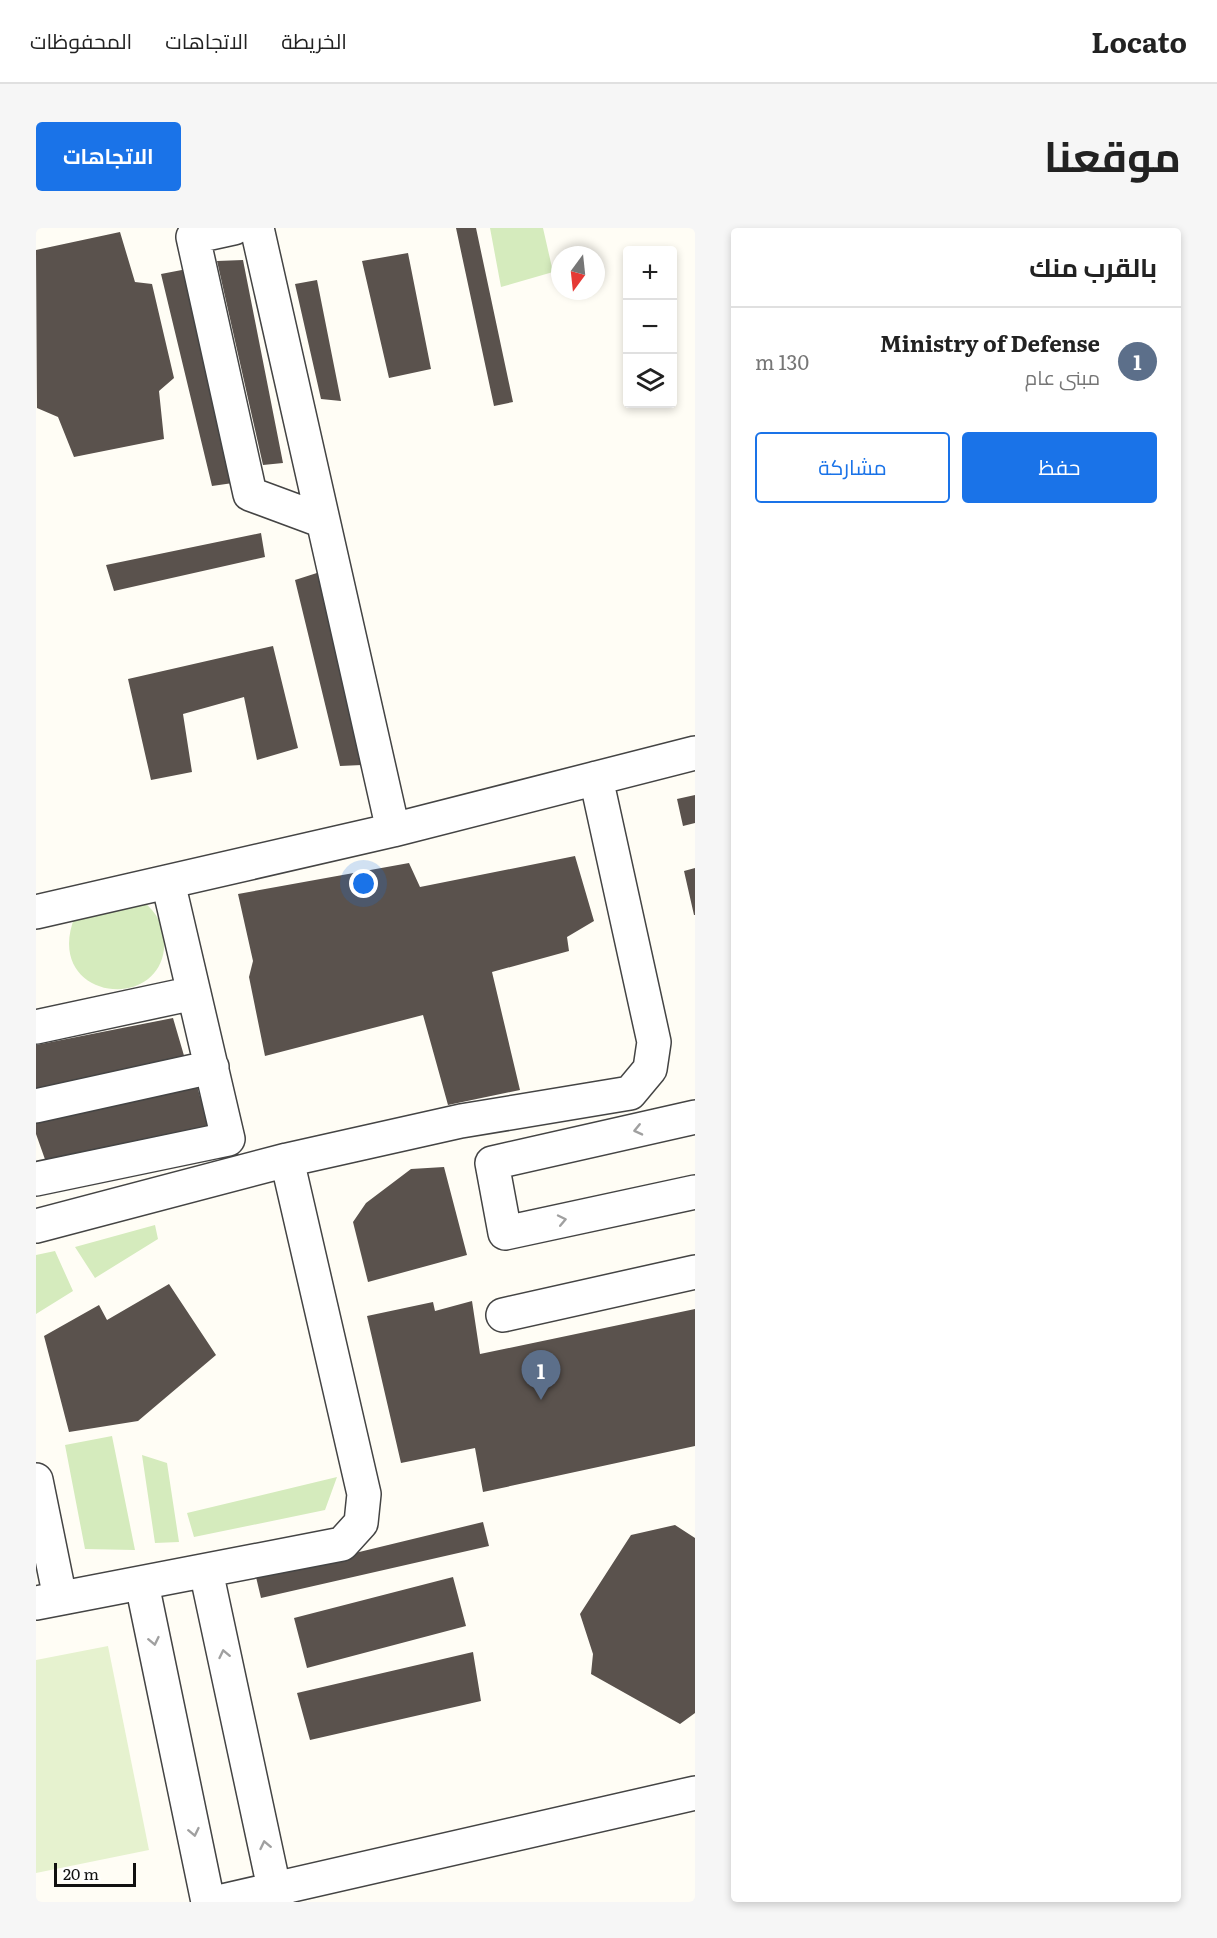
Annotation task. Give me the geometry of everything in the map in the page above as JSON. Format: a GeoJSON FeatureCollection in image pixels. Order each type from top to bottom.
{"type":"FeatureCollection","features":[{"type":"Feature","properties":{"kind":"lane"},"geometry":{"type":"LineString","coordinates":[[234,228],[193,237],[250,494],[323,521]]}},
{"type":"Feature","properties":{"kind":"lane"},"geometry":{"type":"LineString","coordinates":[[257,228],[393,830]]}},
{"type":"Feature","properties":{"kind":"lane"},"geometry":{"type":"LineString","coordinates":[[36,912],[393,830],[695,753]]}},
{"type":"Feature","properties":{"kind":"lane"},"geometry":{"type":"LineString","coordinates":[[36,1226],[287,1160],[461,1121],[630,1092],[650,1069],[654,1042],[596,778]]}},
{"type":"Feature","properties":{"kind":"lane"},"geometry":{"type":"LineString","coordinates":[[36,1179],[228,1139],[168,882]]}},
{"type":"Feature","properties":{"kind":"lane"},"geometry":{"type":"LineString","coordinates":[[36,1027],[194,993]]}},
{"type":"Feature","properties":{"kind":"lane"},"geometry":{"type":"LineString","coordinates":[[36,1106],[212,1067]]}},
{"type":"Feature","properties":{"kind":"lane"},"geometry":{"type":"LineString","coordinates":[[695,1117],[492,1163],[505,1233],[695,1192]]}},
{"type":"Feature","properties":{"kind":"lane"},"geometry":{"type":"LineString","coordinates":[[36,1480],[48,1600],[142,1584],[342,1544],[361,1523],[364,1494],[287,1160]]}},
{"type":"Feature","properties":{"kind":"lane"},"geometry":{"type":"LineString","coordinates":[[503,1316],[695,1272]]}},
{"type":"Feature","properties":{"kind":"lane"},"geometry":{"type":"LineString","coordinates":[[206,1571],[275,1896]]}},
{"type":"Feature","properties":{"kind":"lane"},"geometry":{"type":"LineString","coordinates":[[142,1584],[208,1902]]}},
{"type":"Feature","properties":{"kind":"lane"},"geometry":{"type":"LineString","coordinates":[[218,1902],[275,1896],[695,1792]]}},
{"type":"Feature","properties":{"kind":"green space"},"geometry":{"type":"Polygon","coordinates":[[[490,228],[543,228],[551,273],[501,287],[490,228]]]}},
{"type":"Feature","properties":{"kind":"green space"},"geometry":{"type":"Polygon","coordinates":[[[143,901],[157,916],[164,934],[164,949],[157,970],[142,983],[124,989],[104,988],[87,980],[74,965],[69,944],[75,916],[143,901]]]}},
{"type":"Feature","properties":{"kind":"green space"},"geometry":{"type":"Polygon","coordinates":[[[155,1225],[158,1239],[95,1278],[75,1247],[155,1225]]]}},
{"type":"Feature","properties":{"kind":"green space"},"geometry":{"type":"Polygon","coordinates":[[[55,1251],[73,1291],[36,1314],[36,1255],[55,1251]]]}},
{"type":"Feature","properties":{"kind":"green space"},"geometry":{"type":"Polygon","coordinates":[[[112,1436],[135,1550],[85,1549],[65,1445],[112,1436]]]}},
{"type":"Feature","properties":{"kind":"green space"},"geometry":{"type":"Polygon","coordinates":[[[142,1455],[167,1463],[179,1542],[155,1543],[142,1455]]]}},
{"type":"Feature","properties":{"kind":"green space"},"geometry":{"type":"Polygon","coordinates":[[[337,1477],[325,1510],[194,1537],[187,1513],[337,1477]]]}},
{"type":"Feature","properties":{"kind":"green space"},"geometry":{"type":"Polygon","coordinates":[[[108,1646],[149,1850],[36,1873],[36,1660],[108,1646]]]}},
{"type":"Feature","properties":{"kind":"building"},"geometry":{"type":"Polygon","coordinates":[[[456,228],[476,228],[513,402],[494,406],[456,228]]]}},
{"type":"Feature","properties":{"kind":"building"},"geometry":{"type":"Polygon","coordinates":[[[120,232],[135,282],[152,284],[174,378],[159,391],[164,439],[74,457],[58,417],[37,408],[36,250],[120,232]]]}},
{"type":"Feature","properties":{"kind":"building"},"geometry":{"type":"Polygon","coordinates":[[[408,253],[431,369],[389,378],[362,261],[408,253]]]}},
{"type":"Feature","properties":{"kind":"building"},"geometry":{"type":"Polygon","coordinates":[[[243,260],[283,463],[263,465],[217,261],[243,260]]]}},
{"type":"Feature","properties":{"kind":"building"},"geometry":{"type":"Polygon","coordinates":[[[187,269],[233,483],[212,486],[161,274],[187,269]]]}},
{"type":"Feature","properties":{"kind":"building"},"geometry":{"type":"Polygon","coordinates":[[[317,280],[341,401],[321,399],[295,284],[317,280]]]}},
{"type":"Feature","properties":{"kind":"building"},"geometry":{"type":"Polygon","coordinates":[[[261,533],[265,557],[114,591],[106,565],[261,533]]]}},
{"type":"Feature","properties":{"kind":"building"},"geometry":{"type":"Polygon","coordinates":[[[320,572],[362,765],[340,766],[295,580],[320,572]]]}},
{"type":"Feature","properties":{"kind":"building"},"geometry":{"type":"Polygon","coordinates":[[[273,646],[298,748],[257,760],[244,697],[183,714],[192,772],[151,780],[128,679],[273,646]]]}},
{"type":"Feature","properties":{"kind":"building"},"geometry":{"type":"Polygon","coordinates":[[[695,795],[695,823],[683,826],[677,799],[695,795]]]}},
{"type":"Feature","properties":{"kind":"building"},"geometry":{"type":"Polygon","coordinates":[[[575,856],[594,921],[567,937],[569,951],[492,972],[520,1090],[448,1105],[423,1015],[265,1056],[249,977],[253,961],[238,894],[409,863],[420,887],[575,856]]]}},
{"type":"Feature","properties":{"kind":"building"},"geometry":{"type":"Polygon","coordinates":[[[695,868],[695,915],[694,915],[684,871],[695,868]]]}},
{"type":"Feature","properties":{"kind":"building"},"geometry":{"type":"Polygon","coordinates":[[[173,1018],[185,1059],[36,1091],[36,1045],[173,1018]]]}},
{"type":"Feature","properties":{"kind":"building"},"geometry":{"type":"Polygon","coordinates":[[[197,1086],[209,1128],[47,1165],[36,1134],[36,1121],[197,1086]]]}},
{"type":"Feature","properties":{"kind":"building"},"geometry":{"type":"Polygon","coordinates":[[[444,1167],[467,1255],[368,1282],[353,1222],[366,1203],[411,1169],[444,1167]]]}},
{"type":"Feature","properties":{"kind":"building"},"geometry":{"type":"Polygon","coordinates":[[[169,1284],[216,1355],[138,1421],[69,1432],[44,1336],[99,1305],[107,1320],[169,1284]]]}},
{"type":"Feature","properties":{"kind":"building"},"geometry":{"type":"Polygon","coordinates":[[[472,1301],[480,1354],[695,1309],[695,1446],[483,1492],[475,1448],[401,1463],[367,1316],[433,1302],[435,1311],[472,1301]]]}},
{"type":"Feature","properties":{"kind":"building"},"geometry":{"type":"Polygon","coordinates":[[[483,1522],[489,1546],[261,1598],[256,1577],[483,1522]]]}},
{"type":"Feature","properties":{"kind":"building"},"geometry":{"type":"Polygon","coordinates":[[[675,1525],[695,1538],[695,1713],[680,1724],[591,1674],[593,1654],[580,1614],[631,1535],[675,1525]]]}},
{"type":"Feature","properties":{"kind":"building"},"geometry":{"type":"Polygon","coordinates":[[[453,1577],[466,1626],[307,1668],[294,1618],[453,1577]]]}},
{"type":"Feature","properties":{"kind":"building"},"geometry":{"type":"Polygon","coordinates":[[[473,1652],[481,1701],[310,1740],[297,1693],[473,1652]]]}},
{"type":"Feature","properties":{"kind":"place","name":"Ministry of Defense"},"geometry":{"type":"Point","coordinates":[541,1400]}}]}
